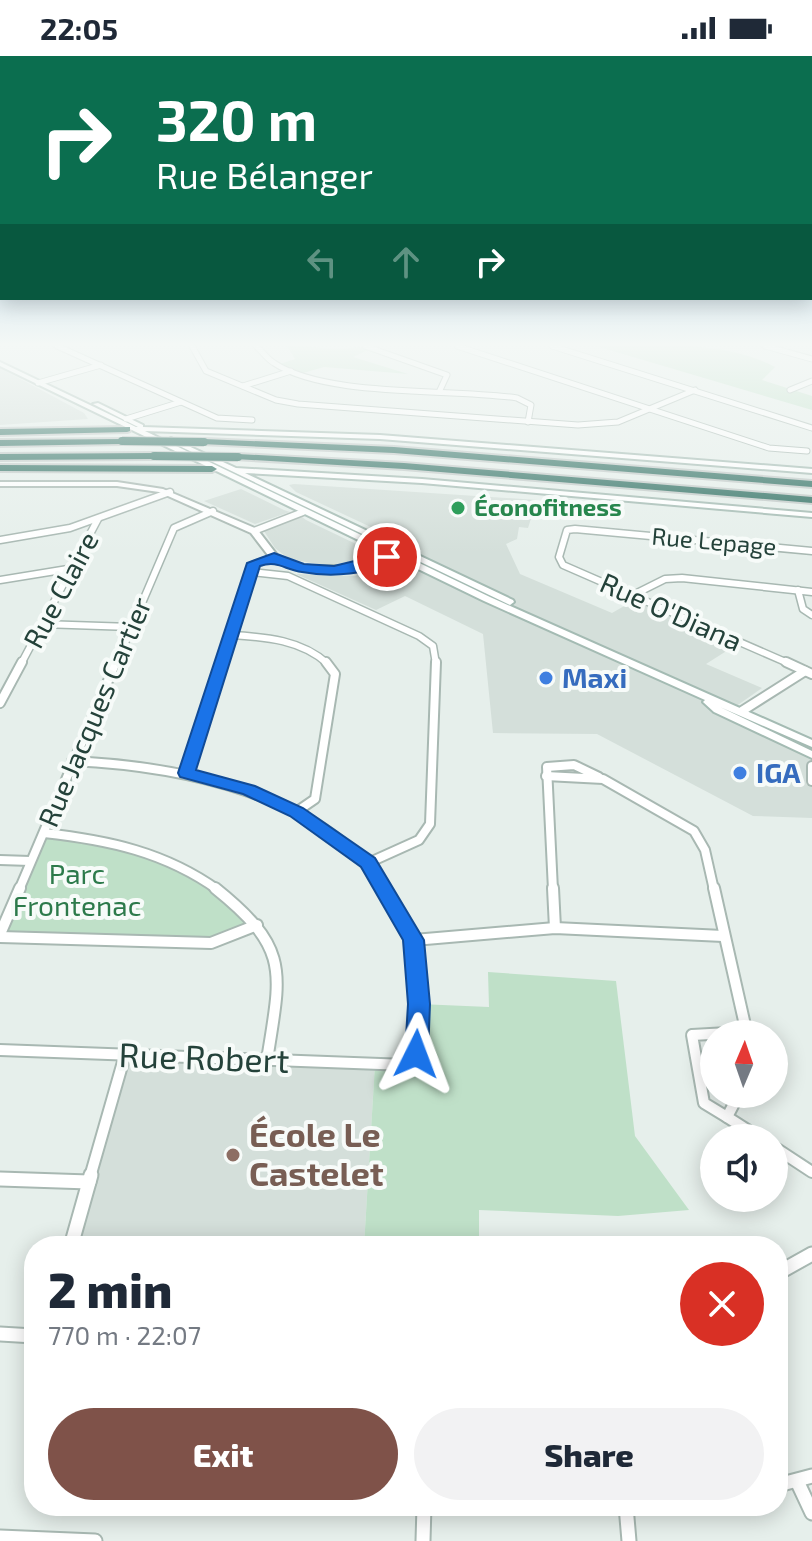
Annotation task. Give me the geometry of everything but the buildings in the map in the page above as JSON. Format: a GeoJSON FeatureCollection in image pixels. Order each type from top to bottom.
{"type":"FeatureCollection","features":[{"type":"Feature","properties":{"kind":"highway"},"geometry":{"type":"LineString","coordinates":[[68,430],[90,424],[96,415]]}},
{"type":"Feature","properties":{"kind":"highway"},"geometry":{"type":"LineString","coordinates":[[0,432],[127,424]]}},
{"type":"Feature","properties":{"kind":"highway"},"geometry":{"type":"LineString","coordinates":[[0,443],[204,442],[394,450],[812,484]]}},
{"type":"Feature","properties":{"kind":"highway"},"geometry":{"type":"LineString","coordinates":[[0,457],[238,457],[413,467],[812,500]]}},
{"type":"Feature","properties":{"kind":"highway"},"geometry":{"type":"LineString","coordinates":[[0,468],[212,469]]}},
{"type":"Feature","properties":{"kind":"main road"},"geometry":{"type":"LineString","coordinates":[[103,415],[147,429],[705,699],[742,711],[812,744]]}},
{"type":"Feature","properties":{"kind":"main road"},"geometry":{"type":"LineString","coordinates":[[111,415],[212,469],[397,552]]}},
{"type":"Feature","properties":{"kind":"main road"},"geometry":{"type":"LineString","coordinates":[[147,429],[380,437],[812,471]]}},
{"type":"Feature","properties":{"kind":"main road"},"geometry":{"type":"LineString","coordinates":[[212,469],[298,473],[812,515]]}},
{"type":"Feature","properties":{"kind":"main road"},"geometry":{"type":"LineString","coordinates":[[278,491],[281,479],[298,473]]}},
{"type":"Feature","properties":{"kind":"main road"},"geometry":{"type":"LineString","coordinates":[[705,699],[718,710],[812,755]]}},
{"type":"Feature","properties":{"kind":"street"},"geometry":{"type":"LineString","coordinates":[[127,424],[149,415]]}},
{"type":"Feature","properties":{"kind":"street"},"geometry":{"type":"LineString","coordinates":[[213,415],[224,420],[252,420]]}},
{"type":"Feature","properties":{"kind":"street"},"geometry":{"type":"LineString","coordinates":[[442,415],[601,425],[631,415]]}},
{"type":"Feature","properties":{"kind":"street"},"geometry":{"type":"LineString","coordinates":[[528,422],[529,415]]}},
{"type":"Feature","properties":{"kind":"street"},"geometry":{"type":"LineString","coordinates":[[670,415],[771,448],[807,451]]}},
{"type":"Feature","properties":{"kind":"street"},"geometry":{"type":"LineString","coordinates":[[773,415],[812,428]]}},
{"type":"Feature","properties":{"kind":"street"},"geometry":{"type":"LineString","coordinates":[[0,484],[128,485],[170,492],[254,531],[274,557],[301,568],[334,570],[363,566],[397,552]]}},
{"type":"Feature","properties":{"kind":"street"},"geometry":{"type":"LineString","coordinates":[[0,540],[70,528],[170,492]]}},
{"type":"Feature","properties":{"kind":"street","name":"Rue Jacques Cartier"},"geometry":{"type":"LineString","coordinates":[[0,936],[72,761],[174,528],[213,511]]}},
{"type":"Feature","properties":{"kind":"street"},"geometry":{"type":"LineString","coordinates":[[254,531],[303,512]]}},
{"type":"Feature","properties":{"kind":"street","name":"Rue Claire"},"geometry":{"type":"LineString","coordinates":[[0,703],[98,519]]}},
{"type":"Feature","properties":{"kind":"street","name":"Rue Lepage"},"geometry":{"type":"LineString","coordinates":[[567,530],[812,551]]}},
{"type":"Feature","properties":{"kind":"street","name":"Rue O'Diana"},"geometry":{"type":"LineString","coordinates":[[567,530],[559,557],[563,565],[808,673]]}},
{"type":"Feature","properties":{"kind":"street"},"geometry":{"type":"LineString","coordinates":[[186,773],[255,562],[274,557]]}},
{"type":"Feature","properties":{"kind":"street"},"geometry":{"type":"LineString","coordinates":[[0,580],[74,568]]}},
{"type":"Feature","properties":{"kind":"street"},"geometry":{"type":"LineString","coordinates":[[251,572],[288,576],[419,636],[433,646],[436,660],[430,824],[419,840],[368,863]]}},
{"type":"Feature","properties":{"kind":"street"},"geometry":{"type":"LineString","coordinates":[[633,595],[665,579],[812,592]]}},
{"type":"Feature","properties":{"kind":"street"},"geometry":{"type":"LineString","coordinates":[[798,590],[803,609],[812,615]]}},
{"type":"Feature","properties":{"kind":"street"},"geometry":{"type":"LineString","coordinates":[[42,624],[131,627]]}},
{"type":"Feature","properties":{"kind":"street"},"geometry":{"type":"LineString","coordinates":[[232,635],[279,639],[327,661],[335,674],[315,799],[296,812]]}},
{"type":"Feature","properties":{"kind":"street"},"geometry":{"type":"LineString","coordinates":[[742,711],[808,673]]}},
{"type":"Feature","properties":{"kind":"street"},"geometry":{"type":"LineString","coordinates":[[72,761],[139,764],[186,773],[249,790],[296,812],[368,863],[414,940],[555,928],[723,936]]}},
{"type":"Feature","properties":{"kind":"street"},"geometry":{"type":"LineString","coordinates":[[812,766],[812,781]]}},
{"type":"Feature","properties":{"kind":"street"},"geometry":{"type":"LineString","coordinates":[[555,928],[546,776],[603,779],[694,831],[705,850],[743,1020]]}},
{"type":"Feature","properties":{"kind":"street"},"geometry":{"type":"LineString","coordinates":[[44,833],[118,842],[179,863],[217,888],[257,925],[269,940],[278,970],[267,1060]]}},
{"type":"Feature","properties":{"kind":"street"},"geometry":{"type":"LineString","coordinates":[[0,860],[30,861]]}},
{"type":"Feature","properties":{"kind":"street"},"geometry":{"type":"LineString","coordinates":[[0,936],[211,943],[257,925]]}},
{"type":"Feature","properties":{"kind":"street","name":"Rue Robert"},"geometry":{"type":"LineString","coordinates":[[0,1050],[407,1065],[416,1054],[419,1004],[414,940]]}},
{"type":"Feature","properties":{"kind":"street"},"geometry":{"type":"LineString","coordinates":[[700,1035],[692,1035],[700,1080]]}},
{"type":"Feature","properties":{"kind":"street"},"geometry":{"type":"LineString","coordinates":[[74,1236],[125,1055]]}},
{"type":"Feature","properties":{"kind":"street"},"geometry":{"type":"LineString","coordinates":[[712,1108],[738,1124]]}},
{"type":"Feature","properties":{"kind":"street"},"geometry":{"type":"LineString","coordinates":[[727,1117],[732,1108]]}},
{"type":"Feature","properties":{"kind":"street"},"geometry":{"type":"LineString","coordinates":[[788,1156],[812,1172]]}},
{"type":"Feature","properties":{"kind":"street"},"geometry":{"type":"LineString","coordinates":[[0,1179],[89,1182]]}},
{"type":"Feature","properties":{"kind":"street"},"geometry":{"type":"LineString","coordinates":[[788,1267],[812,1254]]}},
{"type":"Feature","properties":{"kind":"street"},"geometry":{"type":"LineString","coordinates":[[0,1334],[24,1335]]}},
{"type":"Feature","properties":{"kind":"street"},"geometry":{"type":"LineString","coordinates":[[788,1483],[812,1476]]}},
{"type":"Feature","properties":{"kind":"street"},"geometry":{"type":"LineString","coordinates":[[797,1481],[812,1513]]}},
{"type":"Feature","properties":{"kind":"street"},"geometry":{"type":"LineString","coordinates":[[423,1541],[424,1516]]}},
{"type":"Feature","properties":{"kind":"street"},"geometry":{"type":"LineString","coordinates":[[627,1516],[629,1541]]}},
{"type":"Feature","properties":{"kind":"street"},"geometry":{"type":"LineString","coordinates":[[0,1537],[95,1541]]}},
{"type":"Feature","properties":{"kind":"shaded area"},"geometry":{"type":"Polygon","coordinates":[[[0,415],[86,415],[88,419],[0,425],[0,415]]]}},
{"type":"Feature","properties":{"kind":"shaded area"},"geometry":{"type":"Polygon","coordinates":[[[289,485],[537,500],[528,528],[519,527],[517,539],[506,544],[520,574],[612,613],[640,597],[739,643],[706,664],[762,688],[725,714],[812,757],[812,818],[753,816],[597,734],[493,733],[483,634],[405,596],[376,610],[296,574],[355,576],[422,551],[296,492],[289,485]]]}},
{"type":"Feature","properties":{"kind":"shaded area"},"geometry":{"type":"Polygon","coordinates":[[[241,489],[290,512],[255,524],[204,501],[241,489]]]}},
{"type":"Feature","properties":{"kind":"shaded area"},"geometry":{"type":"Polygon","coordinates":[[[302,517],[379,555],[329,566],[289,559],[275,548],[264,531],[302,517]]]}},
{"type":"Feature","properties":{"kind":"shaded area","name":"École Le Castelet"},"geometry":{"type":"Polygon","coordinates":[[[125,1055],[375,1064],[365,1236],[74,1236],[125,1055]]]}},
{"type":"Feature","properties":{"kind":"green space","name":"Parc Frontenac"},"geometry":{"type":"Polygon","coordinates":[[[44,833],[116,846],[190,873],[253,925],[211,943],[0,934],[44,833]]]}},
{"type":"Feature","properties":{"kind":"green space"},"geometry":{"type":"Polygon","coordinates":[[[488,972],[616,981],[635,1136],[689,1210],[618,1216],[479,1210],[479,1236],[365,1236],[375,1064],[407,1065],[416,1055],[419,1004],[489,1007],[488,972]]]}},
{"type":"Feature","properties":{"kind":"place","name":"Éconofitness"},"geometry":{"type":"Point","coordinates":[458,508]}},
{"type":"Feature","properties":{"kind":"place","name":"Maxi"},"geometry":{"type":"Point","coordinates":[546,678]}},
{"type":"Feature","properties":{"kind":"place","name":"IGA"},"geometry":{"type":"Point","coordinates":[740,773]}},
{"type":"Feature","properties":{"kind":"place","name":"École Le Castelet"},"geometry":{"type":"Point","coordinates":[233,1155]}},
{"type":"Feature","properties":{"kind":"route"},"geometry":{"type":"LineString","coordinates":[[387,557],[363,566],[334,570],[301,568],[274,557],[254,563],[192,764],[186,773],[249,790],[296,812],[368,863],[414,940],[419,1004],[416,1054]]}}]}
